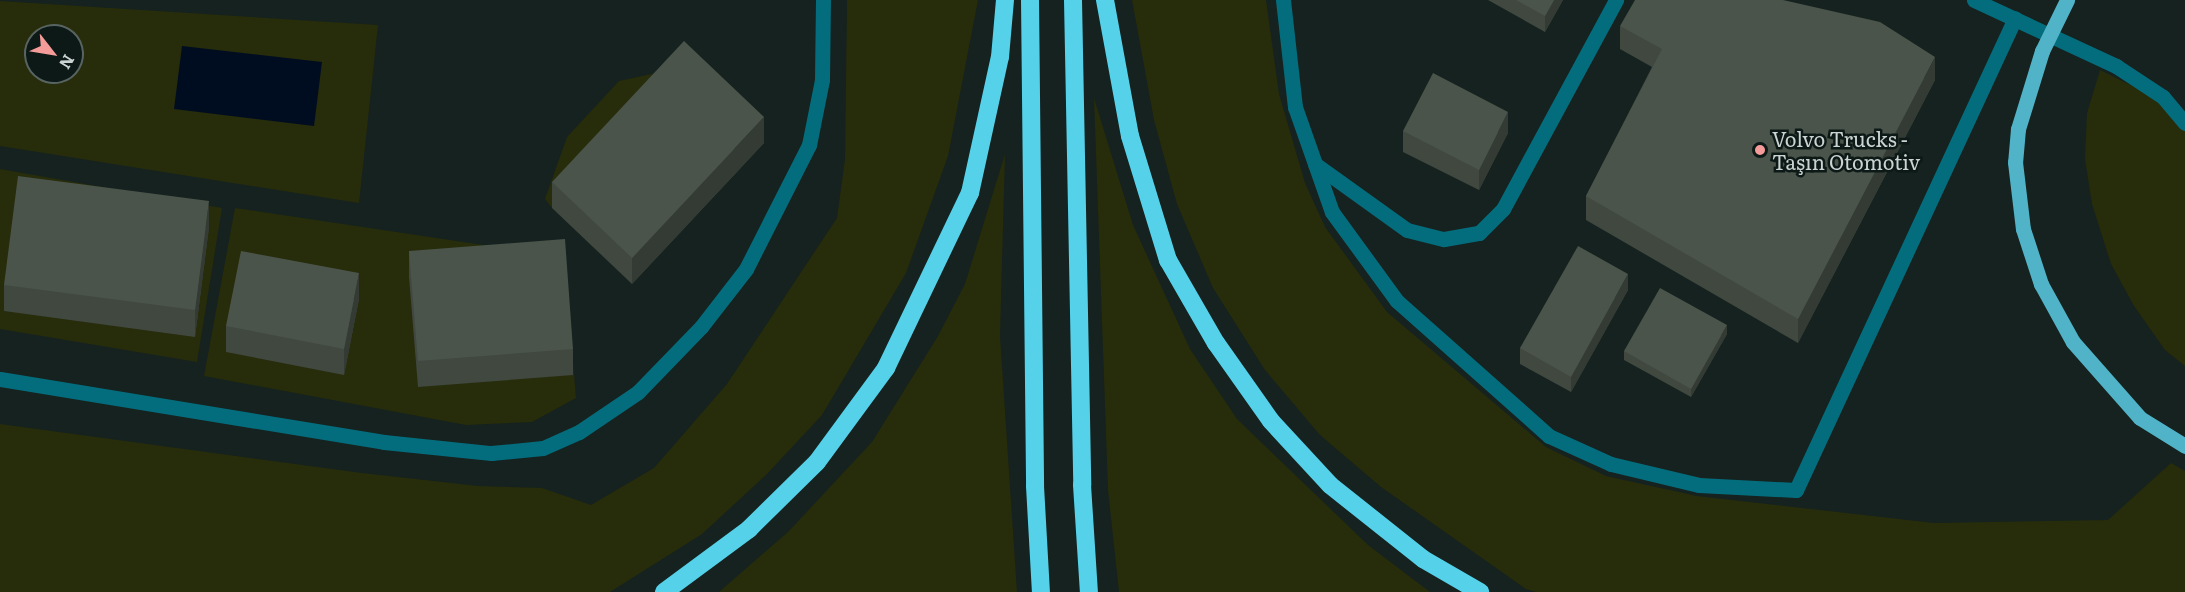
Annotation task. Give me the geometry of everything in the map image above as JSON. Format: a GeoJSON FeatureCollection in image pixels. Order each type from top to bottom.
{"type":"FeatureCollection","features":[{"type":"Feature","properties":{"kind":"highway"},"geometry":{"type":"LineString","coordinates":[[664,592],[749,529],[817,462],[886,368],[970,193],[1000,57],[1005,0]]}},
{"type":"Feature","properties":{"kind":"highway"},"geometry":{"type":"LineString","coordinates":[[1030,0],[1035,463],[1041,592]]}},
{"type":"Feature","properties":{"kind":"highway"},"geometry":{"type":"LineString","coordinates":[[1073,0],[1082,485],[1089,592]]}},
{"type":"Feature","properties":{"kind":"highway"},"geometry":{"type":"LineString","coordinates":[[1105,0],[1131,136],[1168,260],[1216,343],[1271,421],[1330,485],[1423,559],[1480,592]]}},
{"type":"Feature","properties":{"kind":"main road"},"geometry":{"type":"LineString","coordinates":[[2067,0],[2042,51],[2018,129],[2015,162],[2023,230],[2041,284],[2073,342],[2140,418],[2185,446]]}},
{"type":"Feature","properties":{"kind":"street"},"geometry":{"type":"LineString","coordinates":[[0,379],[384,442],[491,453],[543,448],[579,432],[638,393],[701,327],[746,269],[775,218],[809,145],[822,80],[823,0]]}},
{"type":"Feature","properties":{"kind":"street"},"geometry":{"type":"LineString","coordinates":[[1283,0],[1295,107],[1332,212],[1397,301],[1550,435],[1611,464],[1699,485],[1796,490],[2014,18]]}},
{"type":"Feature","properties":{"kind":"street"},"geometry":{"type":"LineString","coordinates":[[1315,164],[1407,230],[1444,239],[1479,232],[1503,209],[1616,0]]}},
{"type":"Feature","properties":{"kind":"street"},"geometry":{"type":"LineString","coordinates":[[1974,0],[2116,66],[2163,98],[2185,123]]}},
{"type":"Feature","properties":{"kind":"green space"},"geometry":{"type":"Polygon","coordinates":[[[847,0],[978,0],[948,156],[906,273],[822,415],[766,475],[702,534],[610,592],[0,592],[0,424],[362,473],[478,486],[542,488],[591,505],[654,468],[727,384],[837,218],[845,159],[847,0]]]}},
{"type":"Feature","properties":{"kind":"green space"},"geometry":{"type":"Polygon","coordinates":[[[1132,0],[1266,0],[1279,94],[1305,183],[1325,227],[1387,312],[1546,447],[1606,476],[1697,496],[1934,523],[2108,520],[2171,463],[2185,471],[2185,592],[1536,592],[1526,589],[1381,487],[1320,435],[1265,370],[1213,288],[1177,204],[1154,120],[1132,0]]]}},
{"type":"Feature","properties":{"kind":"green space"},"geometry":{"type":"Polygon","coordinates":[[[0,1],[378,25],[359,203],[0,146],[0,1]]]}},
{"type":"Feature","properties":{"kind":"green space"},"geometry":{"type":"Polygon","coordinates":[[[684,67],[552,208],[545,199],[567,137],[619,81],[684,67]]]}},
{"type":"Feature","properties":{"kind":"green space"},"geometry":{"type":"Polygon","coordinates":[[[2100,70],[2157,98],[2185,127],[2185,366],[2165,350],[2134,306],[2111,264],[2092,204],[2085,159],[2087,113],[2100,70]]]}},
{"type":"Feature","properties":{"kind":"green space"},"geometry":{"type":"Polygon","coordinates":[[[1094,98],[1133,225],[1190,349],[1237,419],[1368,545],[1430,592],[1119,592],[1108,490],[1094,98]]]}},
{"type":"Feature","properties":{"kind":"green space"},"geometry":{"type":"Polygon","coordinates":[[[1005,154],[1000,336],[1017,592],[719,592],[788,532],[872,442],[938,336],[965,284],[1005,154]]]}},
{"type":"Feature","properties":{"kind":"green space"},"geometry":{"type":"Polygon","coordinates":[[[0,169],[222,208],[197,362],[0,329],[0,169]]]}},
{"type":"Feature","properties":{"kind":"green space"},"geometry":{"type":"Polygon","coordinates":[[[235,208],[531,252],[565,265],[576,398],[532,422],[466,425],[204,376],[235,208]]]}},
{"type":"Feature","properties":{"kind":"water"},"geometry":{"type":"Polygon","coordinates":[[[182,46],[322,62],[314,126],[174,109],[182,46]]]}},
{"type":"Feature","properties":{"kind":"building"},"geometry":{"type":"Polygon","coordinates":[[[1516,0],[1554,0],[1545,16],[1516,0]]]}},
{"type":"Feature","properties":{"kind":"building","name":"Volvo Trucks - Taşın Otomotiv"},"geometry":{"type":"Polygon","coordinates":[[[1635,0],[1783,0],[1880,22],[1935,57],[1798,319],[1586,196],[1662,49],[1620,26],[1635,0]]]}},
{"type":"Feature","properties":{"kind":"building"},"geometry":{"type":"Polygon","coordinates":[[[684,41],[764,117],[632,258],[552,182],[684,41]]]}},
{"type":"Feature","properties":{"kind":"building"},"geometry":{"type":"Polygon","coordinates":[[[1433,73],[1508,112],[1479,170],[1403,131],[1433,73]]]}},
{"type":"Feature","properties":{"kind":"building"},"geometry":{"type":"Polygon","coordinates":[[[18,176],[209,201],[195,310],[4,285],[18,176]]]}},
{"type":"Feature","properties":{"kind":"building"},"geometry":{"type":"Polygon","coordinates":[[[565,239],[573,349],[418,361],[409,251],[565,239]]]}},
{"type":"Feature","properties":{"kind":"building"},"geometry":{"type":"Polygon","coordinates":[[[1578,246],[1628,274],[1571,377],[1520,348],[1578,246]]]}},
{"type":"Feature","properties":{"kind":"building"},"geometry":{"type":"Polygon","coordinates":[[[241,251],[359,273],[344,349],[226,326],[241,251]]]}},
{"type":"Feature","properties":{"kind":"building"},"geometry":{"type":"Polygon","coordinates":[[[1660,288],[1727,325],[1691,389],[1624,351],[1660,288]]]}},
{"type":"Feature","properties":{"kind":"place","name":"Volvo Trucks - Taşın Otomotiv"},"geometry":{"type":"Point","coordinates":[1760,150]}}]}
